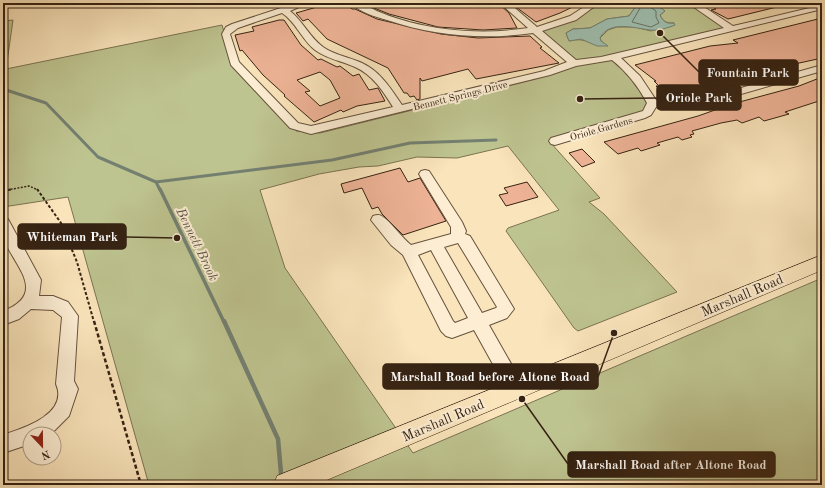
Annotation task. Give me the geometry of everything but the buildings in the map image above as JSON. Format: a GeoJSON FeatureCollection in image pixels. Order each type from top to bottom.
{"type":"FeatureCollection","features":[{"type":"Feature","properties":{"kind":"main road","name":"Marshall Road"},"geometry":{"type":"LineString","coordinates":[[286,485],[822,262]]}},
{"type":"Feature","properties":{"kind":"street","name":"Bennett Springs Drive"},"geometry":{"type":"LineString","coordinates":[[304,3],[235,26],[229,29],[226,34],[234,63],[294,126],[303,129],[321,128],[547,73],[574,62],[614,57],[822,7]]}},
{"type":"Feature","properties":{"kind":"street"},"geometry":{"type":"LineString","coordinates":[[355,3],[368,11],[390,20],[436,31],[488,34],[534,29],[569,20],[584,12],[595,3]]}},
{"type":"Feature","properties":{"kind":"street"},"geometry":{"type":"LineString","coordinates":[[504,3],[574,62]]}},
{"type":"Feature","properties":{"kind":"street"},"geometry":{"type":"LineString","coordinates":[[692,3],[732,29]]}},
{"type":"Feature","properties":{"kind":"street"},"geometry":{"type":"LineString","coordinates":[[283,10],[318,48],[327,54],[360,66],[373,74],[382,82],[400,109]]}},
{"type":"Feature","properties":{"kind":"street"},"geometry":{"type":"LineString","coordinates":[[614,57],[626,66],[640,81],[652,103],[681,106],[692,105],[822,68]]}},
{"type":"Feature","properties":{"kind":"street","name":"Oriole Gardens"},"geometry":{"type":"LineString","coordinates":[[555,141],[635,119],[647,113],[652,103]]}},
{"type":"Feature","properties":{"kind":"street"},"geometry":{"type":"LineString","coordinates":[[424,174],[457,226],[459,233],[457,237]]}},
{"type":"Feature","properties":{"kind":"street"},"geometry":{"type":"LineString","coordinates":[[378,220],[396,242],[411,253]]}},
{"type":"Feature","properties":{"kind":"street"},"geometry":{"type":"LineString","coordinates":[[3,223],[34,280],[33,291],[28,302],[13,314],[3,318]]}},
{"type":"Feature","properties":{"kind":"street"},"geometry":{"type":"LineString","coordinates":[[457,237],[465,240],[506,309],[501,313],[456,331],[450,330],[410,256],[411,253],[457,237]]}},
{"type":"Feature","properties":{"kind":"street"},"geometry":{"type":"LineString","coordinates":[[435,244],[516,389]]}},
{"type":"Feature","properties":{"kind":"street"},"geometry":{"type":"LineString","coordinates":[[28,302],[59,304],[67,308],[70,316],[65,384],[69,389],[65,405],[56,418],[47,426]]}},
{"type":"Feature","properties":{"kind":"street"},"geometry":{"type":"LineString","coordinates":[[3,444],[22,437]]}},
{"type":"Feature","properties":{"kind":"path"},"geometry":{"type":"LineString","coordinates":[[3,191],[29,186],[37,189],[61,223],[78,262],[141,485]]}},
{"type":"Feature","properties":{"kind":"green space"},"geometry":{"type":"Polygon","coordinates":[[[595,3],[692,3],[732,29],[614,57],[648,94],[649,110],[550,142],[600,198],[589,202],[604,214],[677,292],[578,331],[574,328],[506,231],[508,228],[559,210],[508,146],[457,158],[417,157],[378,166],[359,167],[319,174],[260,190],[285,268],[413,453],[822,278],[822,485],[149,485],[68,197],[3,207],[3,21],[13,20],[6,69],[222,25],[232,59],[294,126],[296,131],[320,133],[501,88],[498,85],[573,63],[534,29],[560,23],[595,3]],[[643,4],[636,6],[629,16],[607,19],[590,28],[573,29],[566,33],[569,41],[580,40],[596,45],[606,45],[600,38],[608,30],[617,27],[635,27],[651,31],[674,23],[664,21],[662,19],[660,15],[665,11],[652,5],[643,4]]]}},
{"type":"Feature","properties":{"kind":"water"},"geometry":{"type":"Polygon","coordinates":[[[652,4],[663,9],[665,11],[660,15],[662,19],[667,23],[674,23],[675,25],[656,30],[622,26],[609,29],[604,32],[600,38],[601,41],[608,46],[597,46],[581,39],[569,41],[566,33],[573,29],[590,28],[607,19],[629,16],[636,6],[652,4]]]}},
{"type":"Feature","properties":{"kind":"waterway","name":"Bennett Brook"},"geometry":{"type":"LineString","coordinates":[[3,89],[46,103],[98,157],[156,182]]}},
{"type":"Feature","properties":{"kind":"waterway"},"geometry":{"type":"LineString","coordinates":[[156,182],[332,160],[410,143],[496,140]]}},
{"type":"Feature","properties":{"kind":"waterway","name":"Bennett Brook"},"geometry":{"type":"LineString","coordinates":[[156,182],[160,190]]}},
{"type":"Feature","properties":{"kind":"waterway","name":"Bennett Brook"},"geometry":{"type":"LineString","coordinates":[[160,189],[224,322]]}},
{"type":"Feature","properties":{"kind":"waterway","name":"Bennett Brook"},"geometry":{"type":"LineString","coordinates":[[224,321],[278,439],[282,485]]}},
{"type":"Feature","properties":{"kind":"place","name":"Fountain Park"},"geometry":{"type":"Point","coordinates":[660,33]}},
{"type":"Feature","properties":{"kind":"place","name":"Oriole Park"},"geometry":{"type":"Point","coordinates":[580,99]}},
{"type":"Feature","properties":{"kind":"place","name":"Whiteman Park"},"geometry":{"type":"Point","coordinates":[177,238]}},
{"type":"Feature","properties":{"kind":"place","name":"Marshall Road before Altone Road"},"geometry":{"type":"Point","coordinates":[614,333]}},
{"type":"Feature","properties":{"kind":"place","name":"Marshall Road after Altone Road"},"geometry":{"type":"Point","coordinates":[522,399]}}]}
